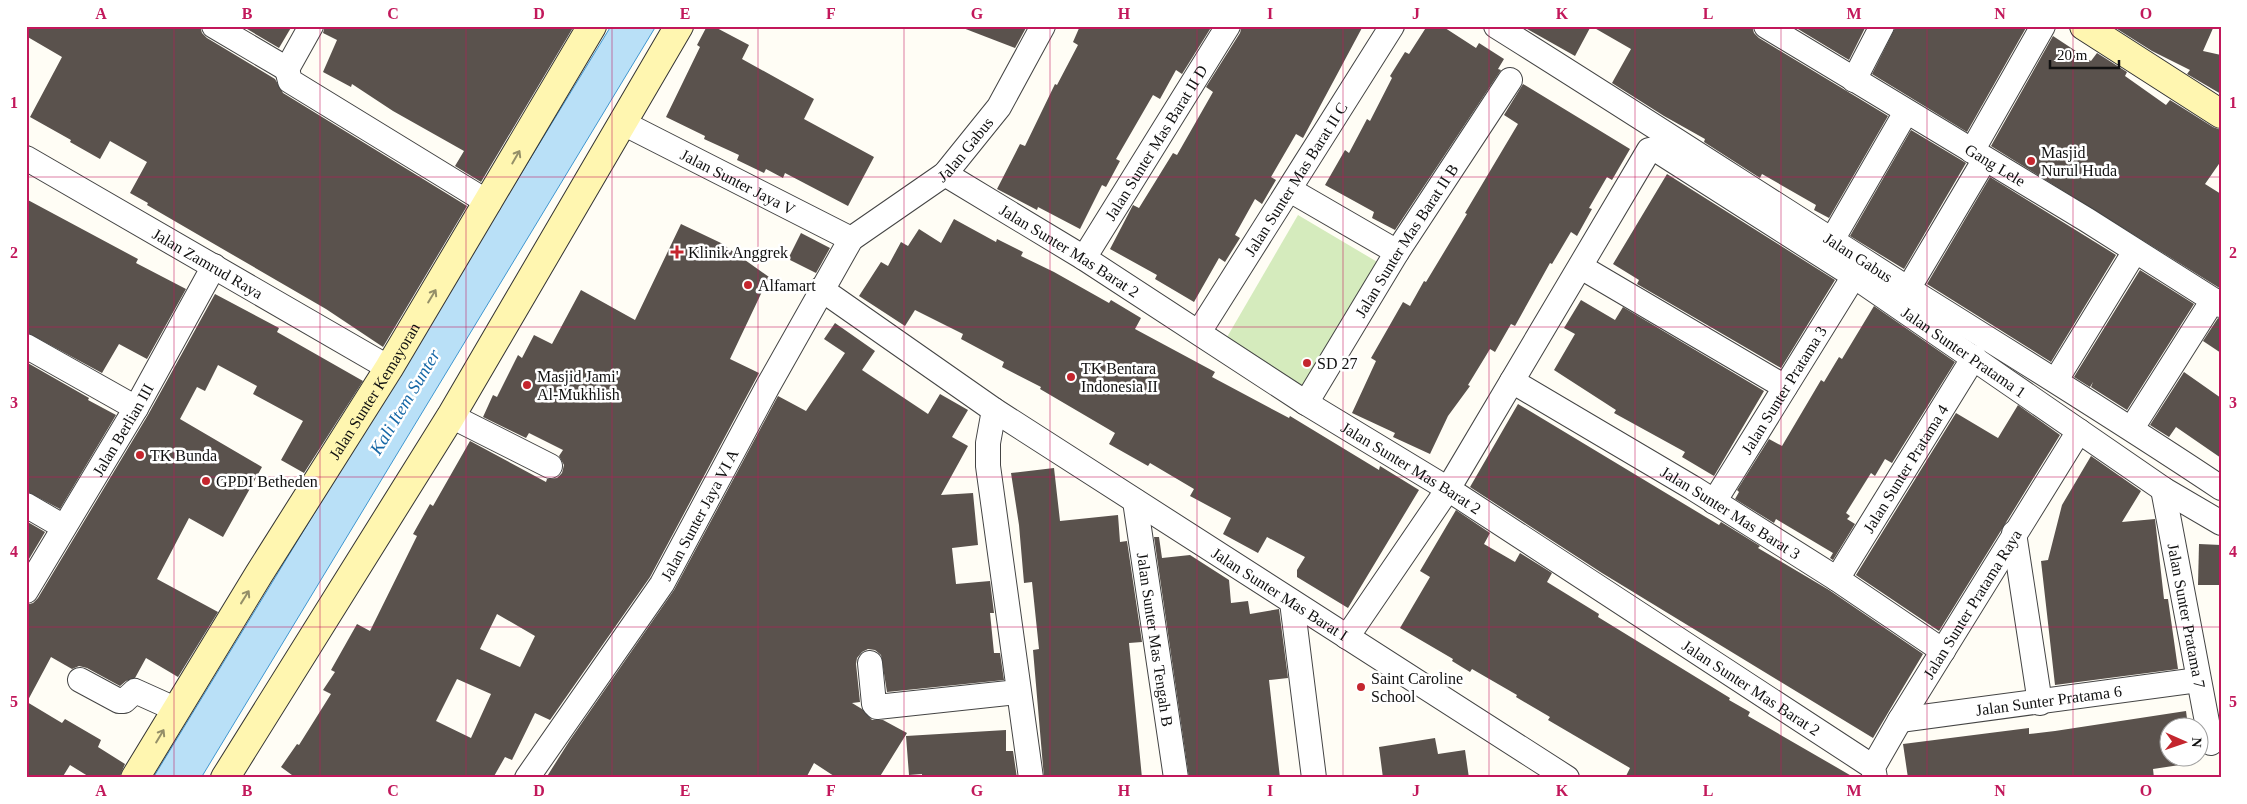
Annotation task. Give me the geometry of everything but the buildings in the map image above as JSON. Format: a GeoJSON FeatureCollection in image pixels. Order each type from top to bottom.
{"type":"FeatureCollection","features":[{"type":"Feature","properties":{"kind":"main road","name":"Jalan Sunter Kemayoran"},"geometry":{"type":"LineString","coordinates":[[135,778],[389,368],[592,26]]}},
{"type":"Feature","properties":{"kind":"main road"},"geometry":{"type":"LineString","coordinates":[[225,778],[451,416],[680,26]]}},
{"type":"Feature","properties":{"kind":"main road"},"geometry":{"type":"LineString","coordinates":[[2084,26],[2221,114]]}},
{"type":"Feature","properties":{"kind":"street"},"geometry":{"type":"LineString","coordinates":[[214,26],[287,69]]}},
{"type":"Feature","properties":{"kind":"street"},"geometry":{"type":"LineString","coordinates":[[311,26],[287,69],[290,81],[488,204]]}},
{"type":"Feature","properties":{"kind":"street","name":"Jalan Gabus"},"geometry":{"type":"LineString","coordinates":[[851,239],[945,174],[999,106],[1043,26]]}},
{"type":"Feature","properties":{"kind":"street","name":"Jalan Sunter Mas Barat II D"},"geometry":{"type":"LineString","coordinates":[[1084,258],[1228,26]]}},
{"type":"Feature","properties":{"kind":"street","name":"Jalan Sunter Mas Barat II C"},"geometry":{"type":"LineString","coordinates":[[1199,332],[1392,26]]}},
{"type":"Feature","properties":{"kind":"street","name":"Jalan Gabus"},"geometry":{"type":"LineString","coordinates":[[1496,26],[1667,133],[1908,289],[2132,428],[2221,488]]}},
{"type":"Feature","properties":{"kind":"street"},"geometry":{"type":"LineString","coordinates":[[1854,80],[1882,26]]}},
{"type":"Feature","properties":{"kind":"street"},"geometry":{"type":"LineString","coordinates":[[1908,289],[1979,155],[2043,26]]}},
{"type":"Feature","properties":{"kind":"street","name":"Gang Lele"},"geometry":{"type":"LineString","coordinates":[[1778,29],[1854,80],[1979,155],[2217,303]]}},
{"type":"Feature","properties":{"kind":"street","name":"Jalan Sunter Mas Barat II B"},"geometry":{"type":"LineString","coordinates":[[1306,403],[1397,252],[1510,80]]}},
{"type":"Feature","properties":{"kind":"street"},"geometry":{"type":"LineString","coordinates":[[1832,240],[1906,112]]}},
{"type":"Feature","properties":{"kind":"street","name":"Jalan Sunter Jaya V"},"geometry":{"type":"LineString","coordinates":[[623,123],[851,239]]}},
{"type":"Feature","properties":{"kind":"street","name":"Jalan Sunter Pratama 1"},"geometry":{"type":"LineString","coordinates":[[1581,267],[1649,150],[1655,149],[1854,276],[2163,489],[2221,523]]}},
{"type":"Feature","properties":{"kind":"street","name":"Jalan Zamrud Raya"},"geometry":{"type":"LineString","coordinates":[[26,158],[389,368]]}},
{"type":"Feature","properties":{"kind":"street","name":"Jalan Sunter Mas Barat 2"},"geometry":{"type":"LineString","coordinates":[[945,174],[1084,258],[1306,403],[1448,489],[1874,772]]}},
{"type":"Feature","properties":{"kind":"street"},"geometry":{"type":"LineString","coordinates":[[1290,190],[1397,252]]}},
{"type":"Feature","properties":{"kind":"street","name":"Jalan Sunter Jaya VI A"},"geometry":{"type":"LineString","coordinates":[[527,778],[662,584],[821,289],[851,239]]}},
{"type":"Feature","properties":{"kind":"street"},"geometry":{"type":"LineString","coordinates":[[2056,380],[2135,251]]}},
{"type":"Feature","properties":{"kind":"street","name":"Jalan Berlian III"},"geometry":{"type":"LineString","coordinates":[[26,590],[136,408],[214,266]]}},
{"type":"Feature","properties":{"kind":"street"},"geometry":{"type":"LineString","coordinates":[[1347,637],[1448,489],[1581,267],[1785,387]]}},
{"type":"Feature","properties":{"kind":"street","name":"Jalan Sunter Pratama 3"},"geometry":{"type":"LineString","coordinates":[[1714,502],[1854,276]]}},
{"type":"Feature","properties":{"kind":"street","name":"Jalan Sunter Mas Barat I"},"geometry":{"type":"LineString","coordinates":[[821,289],[994,410],[1567,778]]}},
{"type":"Feature","properties":{"kind":"street"},"geometry":{"type":"LineString","coordinates":[[2132,428],[2217,303]]}},
{"type":"Feature","properties":{"kind":"street"},"geometry":{"type":"LineString","coordinates":[[26,346],[136,408]]}},
{"type":"Feature","properties":{"kind":"street","name":"Jalan Sunter Pratama 4"},"geometry":{"type":"LineString","coordinates":[[1836,579],[1974,357]]}},
{"type":"Feature","properties":{"kind":"street","name":"Jalan Sunter Mas Barat 3"},"geometry":{"type":"LineString","coordinates":[[1512,381],[1714,502],[1836,579],[1943,650]]}},
{"type":"Feature","properties":{"kind":"street"},"geometry":{"type":"LineString","coordinates":[[994,410],[988,443],[988,466],[1031,778]]}},
{"type":"Feature","properties":{"kind":"street"},"geometry":{"type":"LineString","coordinates":[[451,416],[550,466]]}},
{"type":"Feature","properties":{"kind":"street","name":"Jalan Sunter Pratama Raya"},"geometry":{"type":"LineString","coordinates":[[1874,772],[1900,720],[2014,533],[2079,431]]}},
{"type":"Feature","properties":{"kind":"street","name":"Jalan Sunter Pratama 7"},"geometry":{"type":"LineString","coordinates":[[2163,489],[2211,743]]}},
{"type":"Feature","properties":{"kind":"street","name":"Jalan Sunter Mas Tengah B"},"geometry":{"type":"LineString","coordinates":[[1135,501],[1176,778]]}},
{"type":"Feature","properties":{"kind":"street"},"geometry":{"type":"LineString","coordinates":[[26,505],[64,526]]}},
{"type":"Feature","properties":{"kind":"street"},"geometry":{"type":"LineString","coordinates":[[2014,533],[2040,703]]}},
{"type":"Feature","properties":{"kind":"street"},"geometry":{"type":"LineString","coordinates":[[1292,602],[1314,778]]}},
{"type":"Feature","properties":{"kind":"street"},"geometry":{"type":"LineString","coordinates":[[870,663],[874,704],[877,707],[1018,692]]}},
{"type":"Feature","properties":{"kind":"street"},"geometry":{"type":"LineString","coordinates":[[80,680],[119,701],[124,701],[135,691],[176,709]]}},
{"type":"Feature","properties":{"kind":"street","name":"Jalan Sunter Pratama 6"},"geometry":{"type":"LineString","coordinates":[[1900,720],[2040,703],[2198,680]]}},
{"type":"Feature","properties":{"kind":"green space"},"geometry":{"type":"Polygon","coordinates":[[[1298,215],[1379,263],[1304,392],[1223,344],[1298,215]]]}},
{"type":"Feature","properties":{"kind":"water","name":"Kali Item Sunter"},"geometry":{"type":"Polygon","coordinates":[[[611,26],[656,26],[201,778],[153,778],[611,26]]]}},
{"type":"Feature","properties":{"kind":"place","name":"Masjid Nurul Huda"},"geometry":{"type":"Point","coordinates":[2031,161]}},
{"type":"Feature","properties":{"kind":"place","name":"Klinik Anggrek"},"geometry":{"type":"Point","coordinates":[677,252]}},
{"type":"Feature","properties":{"kind":"place","name":"Alfamart"},"geometry":{"type":"Point","coordinates":[748,285]}},
{"type":"Feature","properties":{"kind":"place","name":"SD 27"},"geometry":{"type":"Point","coordinates":[1307,363]}},
{"type":"Feature","properties":{"kind":"place","name":"TK Bentara Indonesia II"},"geometry":{"type":"Point","coordinates":[1071,377]}},
{"type":"Feature","properties":{"kind":"place","name":"Masjid Jami' Al-Mukhlish"},"geometry":{"type":"Point","coordinates":[527,385]}},
{"type":"Feature","properties":{"kind":"place","name":"TK Bunda"},"geometry":{"type":"Point","coordinates":[140,455]}},
{"type":"Feature","properties":{"kind":"place","name":"GPDI Betheden"},"geometry":{"type":"Point","coordinates":[206,481]}},
{"type":"Feature","properties":{"kind":"place","name":"Saint Caroline School"},"geometry":{"type":"Point","coordinates":[1361,687]}}]}
